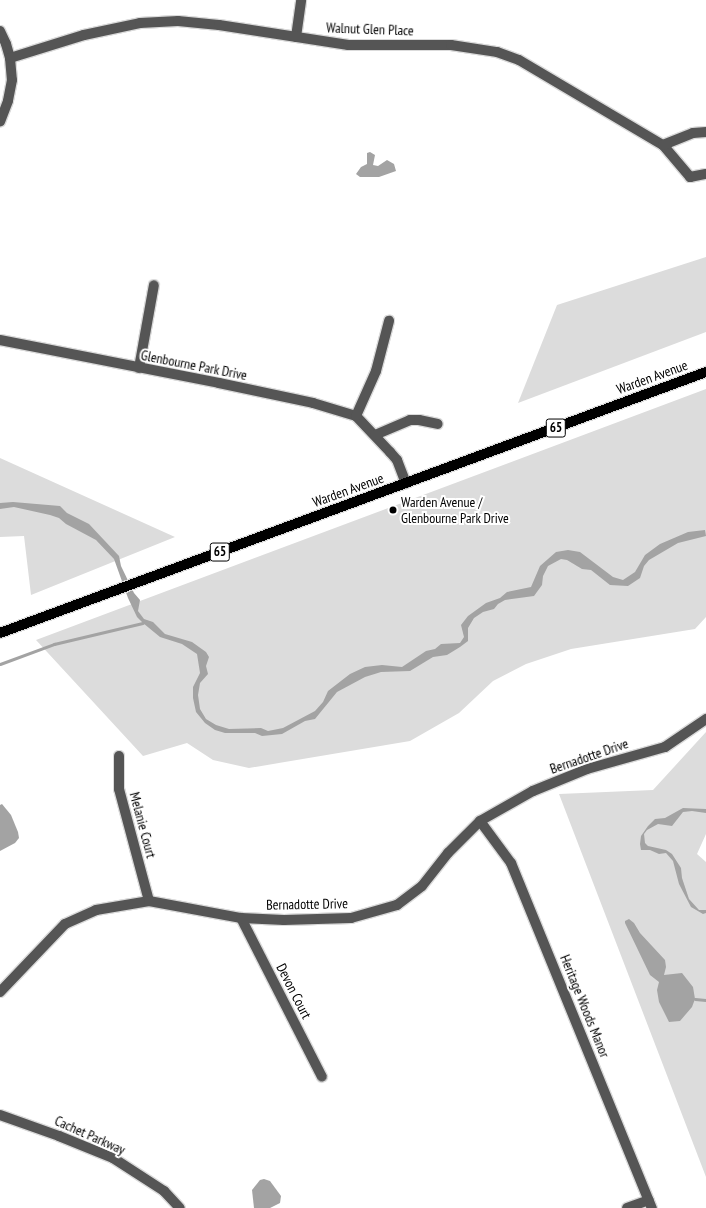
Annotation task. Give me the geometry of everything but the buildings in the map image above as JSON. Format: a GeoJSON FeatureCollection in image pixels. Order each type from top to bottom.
{"type":"FeatureCollection","features":[{"type":"Feature","properties":{"kind":"main road","name":"Warden Avenue"},"geometry":{"type":"LineString","coordinates":[[0,633],[706,372]]}},
{"type":"Feature","properties":{"kind":"street"},"geometry":{"type":"LineString","coordinates":[[296,37],[301,0]]}},
{"type":"Feature","properties":{"kind":"street","name":"Walnut Glen Place"},"geometry":{"type":"LineString","coordinates":[[10,58],[84,34],[140,23],[178,21],[348,45],[452,46],[497,52],[519,60],[663,145],[690,177],[706,174]]}},
{"type":"Feature","properties":{"kind":"street"},"geometry":{"type":"LineString","coordinates":[[0,31],[10,58],[12,80],[8,101],[0,122]]}},
{"type":"Feature","properties":{"kind":"street"},"geometry":{"type":"LineString","coordinates":[[663,145],[693,133],[706,132]]}},
{"type":"Feature","properties":{"kind":"street"},"geometry":{"type":"LineString","coordinates":[[139,368],[154,284]]}},
{"type":"Feature","properties":{"kind":"street"},"geometry":{"type":"LineString","coordinates":[[356,416],[376,371],[389,321]]}},
{"type":"Feature","properties":{"kind":"street","name":"Glenbourne Park Drive"},"geometry":{"type":"LineString","coordinates":[[0,340],[313,403],[356,416],[375,434],[397,460],[406,483]]}},
{"type":"Feature","properties":{"kind":"street"},"geometry":{"type":"LineString","coordinates":[[375,434],[410,420],[419,420],[438,424]]}},
{"type":"Feature","properties":{"kind":"street","name":"Bernadotte Drive"},"geometry":{"type":"LineString","coordinates":[[0,992],[65,924],[96,910],[149,901],[241,918],[284,920],[351,918],[397,906],[422,886],[448,853],[480,821],[533,791],[587,769],[665,747],[706,718]]}},
{"type":"Feature","properties":{"kind":"street","name":"Melanie Court"},"geometry":{"type":"LineString","coordinates":[[119,756],[119,789],[149,901]]}},
{"type":"Feature","properties":{"kind":"street","name":"Heritage Woods Manor"},"geometry":{"type":"LineString","coordinates":[[480,821],[511,863],[650,1204]]}},
{"type":"Feature","properties":{"kind":"street","name":"Devon Court"},"geometry":{"type":"LineString","coordinates":[[241,918],[322,1077]]}},
{"type":"Feature","properties":{"kind":"street","name":"Cachet Parkway"},"geometry":{"type":"LineString","coordinates":[[0,1115],[59,1136],[113,1158],[164,1191],[180,1208]]}},
{"type":"Feature","properties":{"kind":"street"},"geometry":{"type":"LineString","coordinates":[[627,1208],[650,1204]]}},
{"type":"Feature","properties":{"kind":"shaded area"},"geometry":{"type":"Polygon","coordinates":[[[370,152],[375,155],[373,165],[378,166],[387,160],[394,164],[396,171],[379,177],[360,177],[356,174],[361,167],[367,164],[367,153],[370,152]]]}},
{"type":"Feature","properties":{"kind":"shaded area"},"geometry":{"type":"Polygon","coordinates":[[[706,257],[706,332],[518,403],[557,305],[706,257]]]}},
{"type":"Feature","properties":{"kind":"shaded area"},"geometry":{"type":"Polygon","coordinates":[[[706,389],[706,617],[695,629],[571,649],[526,664],[493,681],[459,713],[410,741],[249,768],[213,760],[187,743],[143,756],[36,640],[706,389]]]}},
{"type":"Feature","properties":{"kind":"shaded area"},"geometry":{"type":"Polygon","coordinates":[[[0,458],[175,537],[31,595],[24,536],[0,537],[0,458]]]}},
{"type":"Feature","properties":{"kind":"shaded area"},"geometry":{"type":"Polygon","coordinates":[[[13,502],[60,506],[67,513],[89,524],[119,556],[121,566],[134,593],[140,600],[138,611],[144,619],[153,622],[165,634],[192,642],[206,652],[209,657],[206,666],[208,674],[200,683],[198,695],[200,709],[206,719],[216,725],[229,729],[261,728],[268,731],[283,728],[315,711],[323,702],[328,691],[350,674],[365,667],[382,665],[402,667],[426,651],[435,649],[441,644],[460,643],[464,637],[461,625],[468,616],[486,603],[500,598],[507,592],[531,587],[540,566],[556,552],[568,550],[580,552],[613,577],[623,580],[635,572],[645,555],[660,544],[688,532],[705,530],[706,536],[678,543],[649,560],[644,566],[640,578],[628,586],[610,585],[591,570],[582,569],[567,560],[561,559],[548,566],[543,576],[542,585],[534,596],[505,600],[498,604],[494,609],[483,612],[474,618],[468,628],[468,641],[447,655],[433,657],[410,671],[381,672],[365,677],[337,692],[315,719],[305,721],[282,734],[262,736],[255,733],[225,733],[215,730],[205,723],[196,712],[193,698],[193,687],[200,673],[197,654],[182,644],[160,637],[137,617],[128,598],[114,559],[96,540],[66,524],[59,518],[50,515],[14,507],[0,509],[0,503],[13,502]]]}},
{"type":"Feature","properties":{"kind":"shaded area"},"geometry":{"type":"Polygon","coordinates":[[[706,732],[706,834],[697,854],[706,862],[706,1177],[559,794],[653,790],[706,732]]]}},
{"type":"Feature","properties":{"kind":"shaded area"},"geometry":{"type":"Polygon","coordinates":[[[2,804],[11,815],[19,838],[15,843],[0,851],[0,805],[2,804]]]}},
{"type":"Feature","properties":{"kind":"shaded area"},"geometry":{"type":"Polygon","coordinates":[[[683,808],[706,809],[706,813],[692,811],[683,812],[672,826],[658,824],[647,830],[644,834],[645,843],[648,846],[666,850],[672,854],[681,868],[682,878],[689,899],[699,910],[706,910],[706,913],[703,914],[691,907],[679,884],[673,861],[666,853],[659,854],[650,850],[641,850],[641,836],[655,819],[665,818],[683,808]]]}},
{"type":"Feature","properties":{"kind":"shaded area"},"geometry":{"type":"Polygon","coordinates":[[[629,919],[665,960],[666,967],[664,975],[682,973],[693,987],[695,999],[692,1007],[680,1021],[669,1022],[659,1002],[657,990],[659,982],[650,975],[625,923],[625,921],[629,919]]]}},
{"type":"Feature","properties":{"kind":"shaded area"},"geometry":{"type":"Polygon","coordinates":[[[264,1179],[270,1181],[281,1196],[280,1203],[270,1208],[254,1208],[252,1190],[260,1180],[264,1179]]]}},
{"type":"Feature","properties":{"kind":"waterway"},"geometry":{"type":"LineString","coordinates":[[0,664],[54,644],[143,623]]}},
{"type":"Feature","properties":{"kind":"waterway"},"geometry":{"type":"LineString","coordinates":[[695,999],[706,1000]]}},
{"type":"Feature","properties":{"kind":"place","name":"Warden Avenue / Glenbourne Park Drive"},"geometry":{"type":"Point","coordinates":[393,510]}}]}
